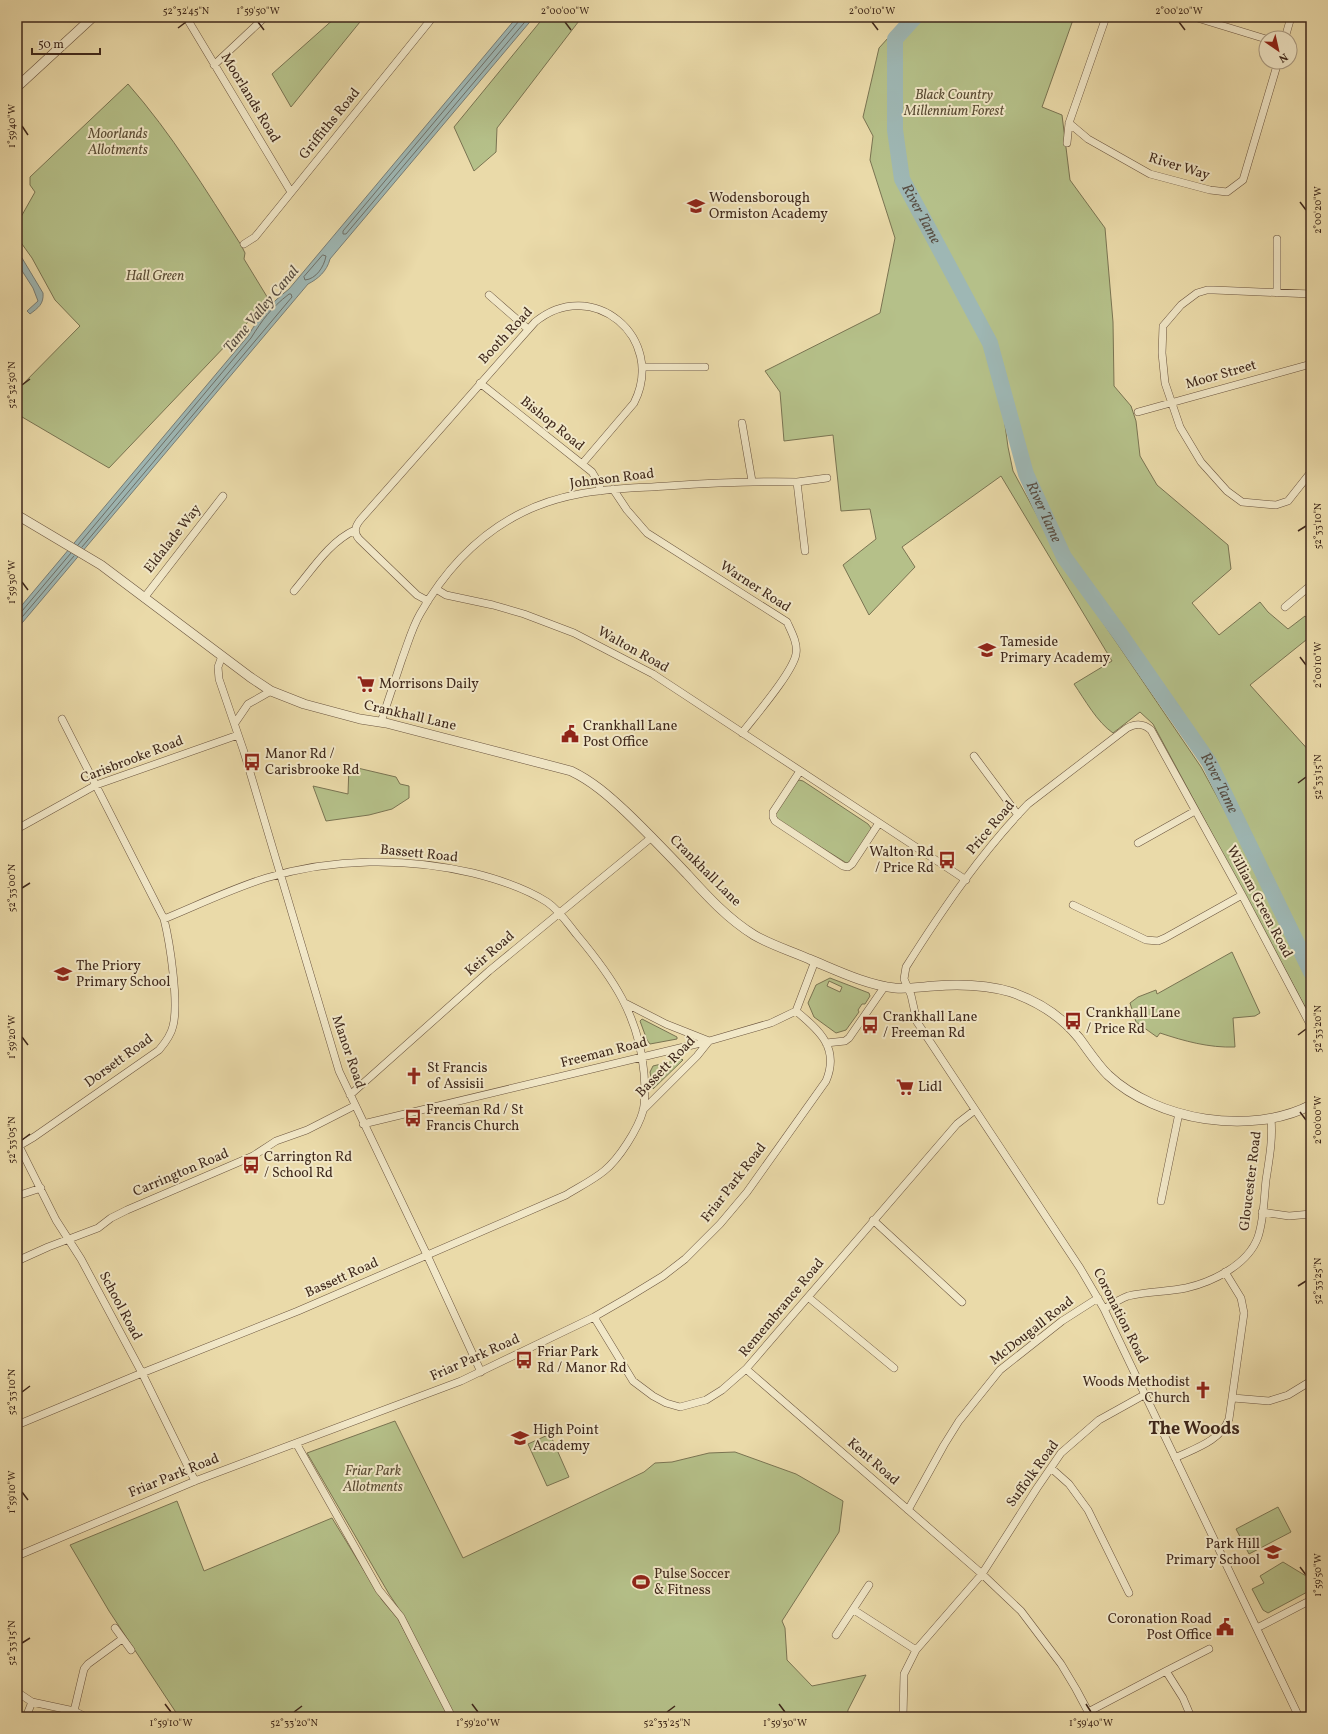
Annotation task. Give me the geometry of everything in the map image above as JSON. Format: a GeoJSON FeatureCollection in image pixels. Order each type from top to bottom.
{"type":"FeatureCollection","features":[{"type":"Feature","properties":{"kind":"street"},"geometry":{"type":"LineString","coordinates":[[17,87],[93,17]]}},
{"type":"Feature","properties":{"kind":"street","name":"Moorlands Road"},"geometry":{"type":"LineString","coordinates":[[186,17],[291,192]]}},
{"type":"Feature","properties":{"kind":"street"},"geometry":{"type":"LineString","coordinates":[[214,65],[265,17]]}},
{"type":"Feature","properties":{"kind":"street","name":"Griffiths Road"},"geometry":{"type":"LineString","coordinates":[[244,244],[255,237],[433,17]]}},
{"type":"Feature","properties":{"kind":"street"},"geometry":{"type":"LineString","coordinates":[[1067,142],[1069,123],[1106,17]]}},
{"type":"Feature","properties":{"kind":"street"},"geometry":{"type":"LineString","coordinates":[[1194,17],[1258,37]]}},
{"type":"Feature","properties":{"kind":"street"},"geometry":{"type":"LineString","coordinates":[[1287,30],[1291,17]]}},
{"type":"Feature","properties":{"kind":"street","name":"River Way"},"geometry":{"type":"LineString","coordinates":[[1069,123],[1088,139],[1150,174],[1219,192],[1227,192],[1243,180],[1276,70]]}},
{"type":"Feature","properties":{"kind":"street"},"geometry":{"type":"LineString","coordinates":[[1277,239],[1278,292]]}},
{"type":"Feature","properties":{"kind":"street"},"geometry":{"type":"LineString","coordinates":[[1311,294],[1207,290],[1197,293],[1169,318],[1163,326],[1162,339],[1163,367],[1171,403],[1180,428],[1201,462],[1227,491],[1242,502],[1276,505],[1288,501],[1311,472]]}},
{"type":"Feature","properties":{"kind":"street"},"geometry":{"type":"LineString","coordinates":[[489,295],[528,329]]}},
{"type":"Feature","properties":{"kind":"street","name":"Booth Road"},"geometry":{"type":"LineString","coordinates":[[294,591],[336,543],[346,534],[355,530],[361,519],[528,329],[543,315],[562,307],[589,306],[601,309],[619,320],[628,330],[640,350],[643,367],[639,393],[634,403],[582,464]]}},
{"type":"Feature","properties":{"kind":"street","name":"Moor Street"},"geometry":{"type":"LineString","coordinates":[[1138,412],[1311,364]]}},
{"type":"Feature","properties":{"kind":"street"},"geometry":{"type":"LineString","coordinates":[[643,367],[705,367]]}},
{"type":"Feature","properties":{"kind":"street","name":"Bishop Road"},"geometry":{"type":"LineString","coordinates":[[480,383],[582,464],[596,477],[600,491]]}},
{"type":"Feature","properties":{"kind":"street"},"geometry":{"type":"LineString","coordinates":[[742,423],[752,481]]}},
{"type":"Feature","properties":{"kind":"street","name":"Johnson Road"},"geometry":{"type":"LineString","coordinates":[[381,722],[412,631],[428,601],[451,568],[472,547],[508,519],[551,502],[579,494],[613,489],[752,481],[797,482],[827,478]]}},
{"type":"Feature","properties":{"kind":"street"},"geometry":{"type":"LineString","coordinates":[[797,482],[805,551]]}},
{"type":"Feature","properties":{"kind":"street","name":"Warner Road"},"geometry":{"type":"LineString","coordinates":[[613,489],[627,510],[647,533],[787,622],[794,637],[796,654],[786,675],[742,733]]}},
{"type":"Feature","properties":{"kind":"street","name":"Eldalade Way"},"geometry":{"type":"LineString","coordinates":[[144,598],[223,496]]}},
{"type":"Feature","properties":{"kind":"street","name":"Crankhall Lane"},"geometry":{"type":"LineString","coordinates":[[17,515],[96,562],[271,691],[304,704],[360,719],[381,722],[571,771],[606,793],[652,837],[716,905],[738,924],[760,938],[852,976],[885,986],[908,988],[937,986],[993,987],[1033,1001],[1064,1022],[1077,1035],[1105,1072],[1120,1084],[1147,1101],[1179,1113],[1219,1120],[1251,1121],[1271,1119],[1290,1114],[1311,1105]]}},
{"type":"Feature","properties":{"kind":"street"},"geometry":{"type":"LineString","coordinates":[[355,530],[359,539],[417,595],[428,601]]}},
{"type":"Feature","properties":{"kind":"street"},"geometry":{"type":"LineString","coordinates":[[1286,607],[1311,585]]}},
{"type":"Feature","properties":{"kind":"street","name":"Walton Road"},"geometry":{"type":"LineString","coordinates":[[436,589],[446,595],[524,614],[574,633],[653,674],[966,880]]}},
{"type":"Feature","properties":{"kind":"street","name":"Manor Road"},"geometry":{"type":"LineString","coordinates":[[222,656],[218,668],[219,679],[235,723],[339,1071],[354,1106],[427,1255],[481,1372]]}},
{"type":"Feature","properties":{"kind":"street"},"geometry":{"type":"LineString","coordinates":[[235,723],[248,704],[271,691]]}},
{"type":"Feature","properties":{"kind":"street","name":"Dorsett Road"},"geometry":{"type":"LineString","coordinates":[[18,1146],[159,1050],[169,1037],[173,1028],[175,1006],[169,943],[164,919],[62,719]]}},
{"type":"Feature","properties":{"kind":"street","name":"Price Road"},"geometry":{"type":"LineString","coordinates":[[908,988],[904,979],[906,967],[926,935],[1001,834],[1028,804],[1127,728],[1136,724],[1144,724]]}},
{"type":"Feature","properties":{"kind":"street","name":"William Green Road"},"geometry":{"type":"LineString","coordinates":[[1144,724],[1151,730],[1242,895],[1311,1026]]}},
{"type":"Feature","properties":{"kind":"street","name":"Carisbrooke Road"},"geometry":{"type":"LineString","coordinates":[[17,829],[96,785],[238,735]]}},
{"type":"Feature","properties":{"kind":"street"},"geometry":{"type":"LineString","coordinates":[[974,756],[1018,815]]}},
{"type":"Feature","properties":{"kind":"street"},"geometry":{"type":"LineString","coordinates":[[800,771],[773,812],[772,817],[775,821],[843,866],[848,867],[852,864],[879,823]]}},
{"type":"Feature","properties":{"kind":"street"},"geometry":{"type":"LineString","coordinates":[[1138,843],[1195,811]]}},
{"type":"Feature","properties":{"kind":"street","name":"Keir Road"},"geometry":{"type":"LineString","coordinates":[[350,1096],[489,971],[652,837]]}},
{"type":"Feature","properties":{"kind":"street","name":"Bassett Road"},"geometry":{"type":"LineString","coordinates":[[17,1425],[298,1311],[566,1195],[594,1178],[612,1164],[632,1135],[643,1110],[645,1085],[641,1047],[625,1003],[606,970],[548,903],[536,896],[494,879],[455,869],[419,864],[363,862],[338,864],[280,875],[242,886],[164,919]]}},
{"type":"Feature","properties":{"kind":"street"},"geometry":{"type":"LineString","coordinates":[[1073,906],[1146,940],[1158,941],[1166,938],[1242,895]]}},
{"type":"Feature","properties":{"kind":"street"},"geometry":{"type":"LineString","coordinates":[[796,1011],[815,961]]}},
{"type":"Feature","properties":{"kind":"street"},"geometry":{"type":"LineString","coordinates":[[826,1043],[845,1041],[849,1038],[857,1030],[885,986]]}},
{"type":"Feature","properties":{"kind":"street","name":"Coronation Road"},"geometry":{"type":"LineString","coordinates":[[908,988],[917,1022],[1080,1268],[1104,1308],[1299,1717]]}},
{"type":"Feature","properties":{"kind":"street","name":"Bassett Road"},"geometry":{"type":"LineString","coordinates":[[625,1003],[666,1024],[709,1041],[697,1056],[643,1110]]}},
{"type":"Feature","properties":{"kind":"street","name":"Freeman Road"},"geometry":{"type":"LineString","coordinates":[[363,1124],[709,1041],[771,1023],[796,1011]]}},
{"type":"Feature","properties":{"kind":"street","name":"Friar Park Road"},"geometry":{"type":"LineString","coordinates":[[17,1556],[195,1481],[296,1444],[481,1372],[594,1317],[663,1276],[685,1259],[720,1224],[747,1192],[826,1081],[831,1063],[826,1043],[820,1033],[796,1011]]}},
{"type":"Feature","properties":{"kind":"street","name":"Carrington Road"},"geometry":{"type":"LineString","coordinates":[[17,1261],[98,1228],[111,1218],[127,1210],[253,1156],[276,1141],[307,1130],[354,1106]]}},
{"type":"Feature","properties":{"kind":"street","name":"Remembrance Road"},"geometry":{"type":"LineString","coordinates":[[594,1317],[633,1381],[653,1396],[666,1403],[680,1407],[706,1400],[722,1390],[746,1369],[957,1124],[975,1110]]}},
{"type":"Feature","properties":{"kind":"street"},"geometry":{"type":"LineString","coordinates":[[1161,1201],[1179,1113]]}},
{"type":"Feature","properties":{"kind":"street","name":"Gloucester Road"},"geometry":{"type":"LineString","coordinates":[[1104,1308],[1130,1296],[1185,1288],[1202,1283],[1225,1272],[1242,1259],[1255,1243],[1260,1227],[1271,1140],[1271,1119]]}},
{"type":"Feature","properties":{"kind":"street","name":"School Road"},"geometry":{"type":"LineString","coordinates":[[18,1146],[41,1188],[56,1220],[142,1373],[195,1481]]}},
{"type":"Feature","properties":{"kind":"street"},"geometry":{"type":"LineString","coordinates":[[17,1196],[41,1188]]}},
{"type":"Feature","properties":{"kind":"street"},"geometry":{"type":"LineString","coordinates":[[1262,1212],[1289,1216],[1311,1214]]}},
{"type":"Feature","properties":{"kind":"street"},"geometry":{"type":"LineString","coordinates":[[873,1220],[962,1302]]}},
{"type":"Feature","properties":{"kind":"street"},"geometry":{"type":"LineString","coordinates":[[1175,1458],[1220,1434],[1226,1427],[1229,1419],[1244,1313],[1241,1298],[1225,1272]]}},
{"type":"Feature","properties":{"kind":"street"},"geometry":{"type":"LineString","coordinates":[[808,1297],[894,1368]]}},
{"type":"Feature","properties":{"kind":"street","name":"McDougall Road"},"geometry":{"type":"LineString","coordinates":[[908,1510],[944,1444],[1000,1370],[1062,1321],[1098,1298]]}},
{"type":"Feature","properties":{"kind":"street","name":"Kent Road"},"geometry":{"type":"LineString","coordinates":[[746,1369],[982,1574],[1021,1611],[1061,1664],[1089,1714]]}},
{"type":"Feature","properties":{"kind":"street"},"geometry":{"type":"LineString","coordinates":[[1233,1398],[1269,1401],[1288,1395],[1311,1382]]}},
{"type":"Feature","properties":{"kind":"street","name":"Suffolk Road"},"geometry":{"type":"LineString","coordinates":[[982,1574],[1061,1453],[1087,1429],[1144,1394]]}},
{"type":"Feature","properties":{"kind":"street"},"geometry":{"type":"LineString","coordinates":[[296,1444],[379,1590],[401,1617],[452,1717]]}},
{"type":"Feature","properties":{"kind":"street"},"geometry":{"type":"LineString","coordinates":[[1051,1468],[1069,1484],[1088,1510],[1129,1593]]}},
{"type":"Feature","properties":{"kind":"street"},"geometry":{"type":"LineString","coordinates":[[903,1717],[904,1674],[916,1650],[982,1574]]}},
{"type":"Feature","properties":{"kind":"street"},"geometry":{"type":"LineString","coordinates":[[836,1634],[854,1610],[869,1585]]}},
{"type":"Feature","properties":{"kind":"street"},"geometry":{"type":"LineString","coordinates":[[1257,1628],[1311,1600]]}},
{"type":"Feature","properties":{"kind":"street"},"geometry":{"type":"LineString","coordinates":[[854,1610],[916,1650]]}},
{"type":"Feature","properties":{"kind":"street"},"geometry":{"type":"LineString","coordinates":[[115,1628],[131,1650]]}},
{"type":"Feature","properties":{"kind":"street"},"geometry":{"type":"LineString","coordinates":[[74,1711],[84,1669],[88,1664],[122,1639]]}},
{"type":"Feature","properties":{"kind":"street"},"geometry":{"type":"LineString","coordinates":[[1089,1714],[1209,1649]]}},
{"type":"Feature","properties":{"kind":"street"},"geometry":{"type":"LineString","coordinates":[[1166,1671],[1183,1698],[1191,1717]]}},
{"type":"Feature","properties":{"kind":"street"},"geometry":{"type":"LineString","coordinates":[[17,1692],[32,1702],[74,1711],[86,1717]]}},
{"type":"Feature","properties":{"kind":"street"},"geometry":{"type":"LineString","coordinates":[[26,1717],[32,1702]]}},
{"type":"Feature","properties":{"kind":"green space"},"geometry":{"type":"Polygon","coordinates":[[[336,17],[364,17],[291,107],[272,74],[336,17]]]}},
{"type":"Feature","properties":{"kind":"green space"},"geometry":{"type":"Polygon","coordinates":[[[544,17],[582,17],[497,128],[496,152],[474,171],[454,127],[544,17]]]}},
{"type":"Feature","properties":{"kind":"green space","name":"Black Country Millennium Forest"},"geometry":{"type":"Polygon","coordinates":[[[907,17],[1074,17],[1042,107],[1062,115],[1070,180],[1105,228],[1113,322],[1114,386],[1131,406],[1136,421],[1140,456],[1157,485],[1228,545],[1231,569],[1192,603],[1219,635],[1260,602],[1268,612],[1288,629],[1305,616],[1311,623],[1311,636],[1250,685],[1311,753],[1311,964],[1222,779],[1067,549],[1049,516],[1034,481],[1009,394],[1001,396],[1013,471],[1039,519],[1093,608],[1201,767],[1238,835],[1311,988],[1311,1018],[1153,724],[1140,712],[1113,733],[1097,717],[1074,684],[1112,661],[1001,476],[902,547],[915,567],[869,615],[843,565],[876,539],[870,509],[841,511],[833,435],[784,441],[780,392],[765,371],[880,313],[895,238],[870,160],[873,136],[863,117],[879,48],[907,17]]]}},
{"type":"Feature","properties":{"kind":"green space","name":"Hall Green"},"geometry":{"type":"Polygon","coordinates":[[[128,84],[174,142],[201,183],[241,245],[245,253],[244,259],[269,300],[109,468],[17,414],[17,390],[80,326],[55,300],[32,258],[17,237],[17,224],[35,192],[30,185],[30,177],[128,84]]]}},
{"type":"Feature","properties":{"kind":"green space"},"geometry":{"type":"Polygon","coordinates":[[[349,766],[396,777],[400,784],[409,786],[409,798],[392,809],[369,815],[326,821],[313,786],[348,794],[349,766]]]}},
{"type":"Feature","properties":{"kind":"green space"},"geometry":{"type":"Polygon","coordinates":[[[799,780],[803,781],[868,824],[871,828],[871,832],[848,864],[776,819],[775,812],[795,783],[799,780]]]}},
{"type":"Feature","properties":{"kind":"green space"},"geometry":{"type":"Polygon","coordinates":[[[1232,952],[1260,1013],[1255,1016],[1233,1018],[1235,1047],[1197,1043],[1160,1033],[1157,1037],[1136,1022],[1130,1003],[1138,997],[1156,990],[1157,994],[1232,952]]]}},
{"type":"Feature","properties":{"kind":"green space"},"geometry":{"type":"Polygon","coordinates":[[[830,978],[869,993],[870,996],[865,1004],[862,1004],[858,1010],[859,1012],[846,1030],[836,1033],[814,1017],[808,1003],[816,985],[830,978]],[[829,981],[827,986],[840,992],[842,987],[829,981]]]}},
{"type":"Feature","properties":{"kind":"green space"},"geometry":{"type":"Polygon","coordinates":[[[642,1019],[677,1037],[677,1039],[650,1044],[640,1021],[642,1019]]]}},
{"type":"Feature","properties":{"kind":"green space"},"geometry":{"type":"Polygon","coordinates":[[[683,1060],[653,1089],[650,1072],[653,1066],[683,1060]]]}},
{"type":"Feature","properties":{"kind":"green space","name":"Pulse Soccer & Fitness"},"geometry":{"type":"Polygon","coordinates":[[[395,1421],[463,1558],[644,1472],[655,1463],[672,1462],[709,1453],[735,1452],[796,1474],[843,1501],[839,1532],[782,1621],[785,1628],[787,1660],[812,1686],[866,1675],[848,1710],[847,1717],[455,1717],[397,1606],[307,1453],[395,1421]]]}},
{"type":"Feature","properties":{"kind":"green space"},"geometry":{"type":"Polygon","coordinates":[[[550,1434],[569,1477],[547,1486],[528,1444],[550,1434]]]}},
{"type":"Feature","properties":{"kind":"green space"},"geometry":{"type":"Polygon","coordinates":[[[177,1501],[204,1571],[332,1518],[382,1600],[398,1619],[450,1717],[179,1717],[109,1611],[70,1545],[177,1501]]]}},
{"type":"Feature","properties":{"kind":"green space"},"geometry":{"type":"Polygon","coordinates":[[[1278,1507],[1291,1532],[1249,1554],[1236,1529],[1278,1507]]]}},
{"type":"Feature","properties":{"kind":"green space"},"geometry":{"type":"Polygon","coordinates":[[[1283,1562],[1311,1579],[1311,1590],[1268,1613],[1263,1610],[1252,1589],[1264,1583],[1260,1576],[1283,1562]]]}},
{"type":"Feature","properties":{"kind":"water"},"geometry":{"type":"Polygon","coordinates":[[[517,17],[534,17],[330,259],[322,274],[308,284],[17,629],[17,611],[248,336],[266,310],[289,289],[517,17]]]}},
{"type":"Feature","properties":{"kind":"water"},"geometry":{"type":"Polygon","coordinates":[[[17,254],[22,258],[43,293],[43,300],[38,308],[30,314],[27,311],[38,301],[33,288],[17,263],[17,254]]]}},
{"type":"Feature","properties":{"kind":"waterway","name":"River Tame"},"geometry":{"type":"LineString","coordinates":[[915,17],[895,39],[895,130],[902,179],[990,343],[1026,474],[1064,557],[1120,634],[1209,762],[1311,972]]}},
{"type":"Feature","properties":{"kind":"place","name":"Wodensborough Ormiston Academy"},"geometry":{"type":"Point","coordinates":[696,206]}},
{"type":"Feature","properties":{"kind":"place","name":"Tameside Primary Academy"},"geometry":{"type":"Point","coordinates":[987,650]}},
{"type":"Feature","properties":{"kind":"place","name":"Morrisons Daily"},"geometry":{"type":"Point","coordinates":[366,684]}},
{"type":"Feature","properties":{"kind":"place","name":"Crankhall Lane Post Office"},"geometry":{"type":"Point","coordinates":[570,734]}},
{"type":"Feature","properties":{"kind":"place","name":"Manor Rd / Carisbrooke Rd"},"geometry":{"type":"Point","coordinates":[252,762]}},
{"type":"Feature","properties":{"kind":"place","name":"Walton Rd / Price Rd"},"geometry":{"type":"Point","coordinates":[947,860]}},
{"type":"Feature","properties":{"kind":"place","name":"The Priory Primary School"},"geometry":{"type":"Point","coordinates":[63,974]}},
{"type":"Feature","properties":{"kind":"place","name":"Crankhall Lane / Price Rd"},"geometry":{"type":"Point","coordinates":[1073,1021]}},
{"type":"Feature","properties":{"kind":"place","name":"Crankhall Lane / Freeman Rd"},"geometry":{"type":"Point","coordinates":[870,1025]}},
{"type":"Feature","properties":{"kind":"place","name":"St Francis of Assisii"},"geometry":{"type":"Point","coordinates":[414,1076]}},
{"type":"Feature","properties":{"kind":"place","name":"Lidl"},"geometry":{"type":"Point","coordinates":[905,1087]}},
{"type":"Feature","properties":{"kind":"place","name":"Freeman Rd / St Francis Church"},"geometry":{"type":"Point","coordinates":[413,1118]}},
{"type":"Feature","properties":{"kind":"place","name":"Carrington Rd / School Rd"},"geometry":{"type":"Point","coordinates":[251,1165]}},
{"type":"Feature","properties":{"kind":"place","name":"Friar Park Rd / Manor Rd"},"geometry":{"type":"Point","coordinates":[524,1360]}},
{"type":"Feature","properties":{"kind":"place","name":"Woods Methodist Church"},"geometry":{"type":"Point","coordinates":[1203,1390]}},
{"type":"Feature","properties":{"kind":"place","name":"High Point Academy"},"geometry":{"type":"Point","coordinates":[520,1438]}},
{"type":"Feature","properties":{"kind":"place","name":"Park Hill Primary School"},"geometry":{"type":"Point","coordinates":[1273,1552]}},
{"type":"Feature","properties":{"kind":"place","name":"Pulse Soccer & Fitness"},"geometry":{"type":"Point","coordinates":[641,1582]}},
{"type":"Feature","properties":{"kind":"place","name":"Coronation Road Post Office"},"geometry":{"type":"Point","coordinates":[1225,1627]}},
{"type":"Feature","properties":{"kind":"district","name":"The Woods"},"geometry":{"type":"Point","coordinates":[1194,1429]}},
{"type":"Feature","properties":{"kind":"park label","name":"Moorlands Allotments"},"geometry":{"type":"Point","coordinates":[118,142]}},
{"type":"Feature","properties":{"kind":"park label","name":"Friar Park Allotments"},"geometry":{"type":"Point","coordinates":[373,1480]}},
{"type":"Feature","properties":{"kind":"water label","name":"Tame Valley Canal"},"geometry":{"type":"Point","coordinates":[262,310]}}]}
